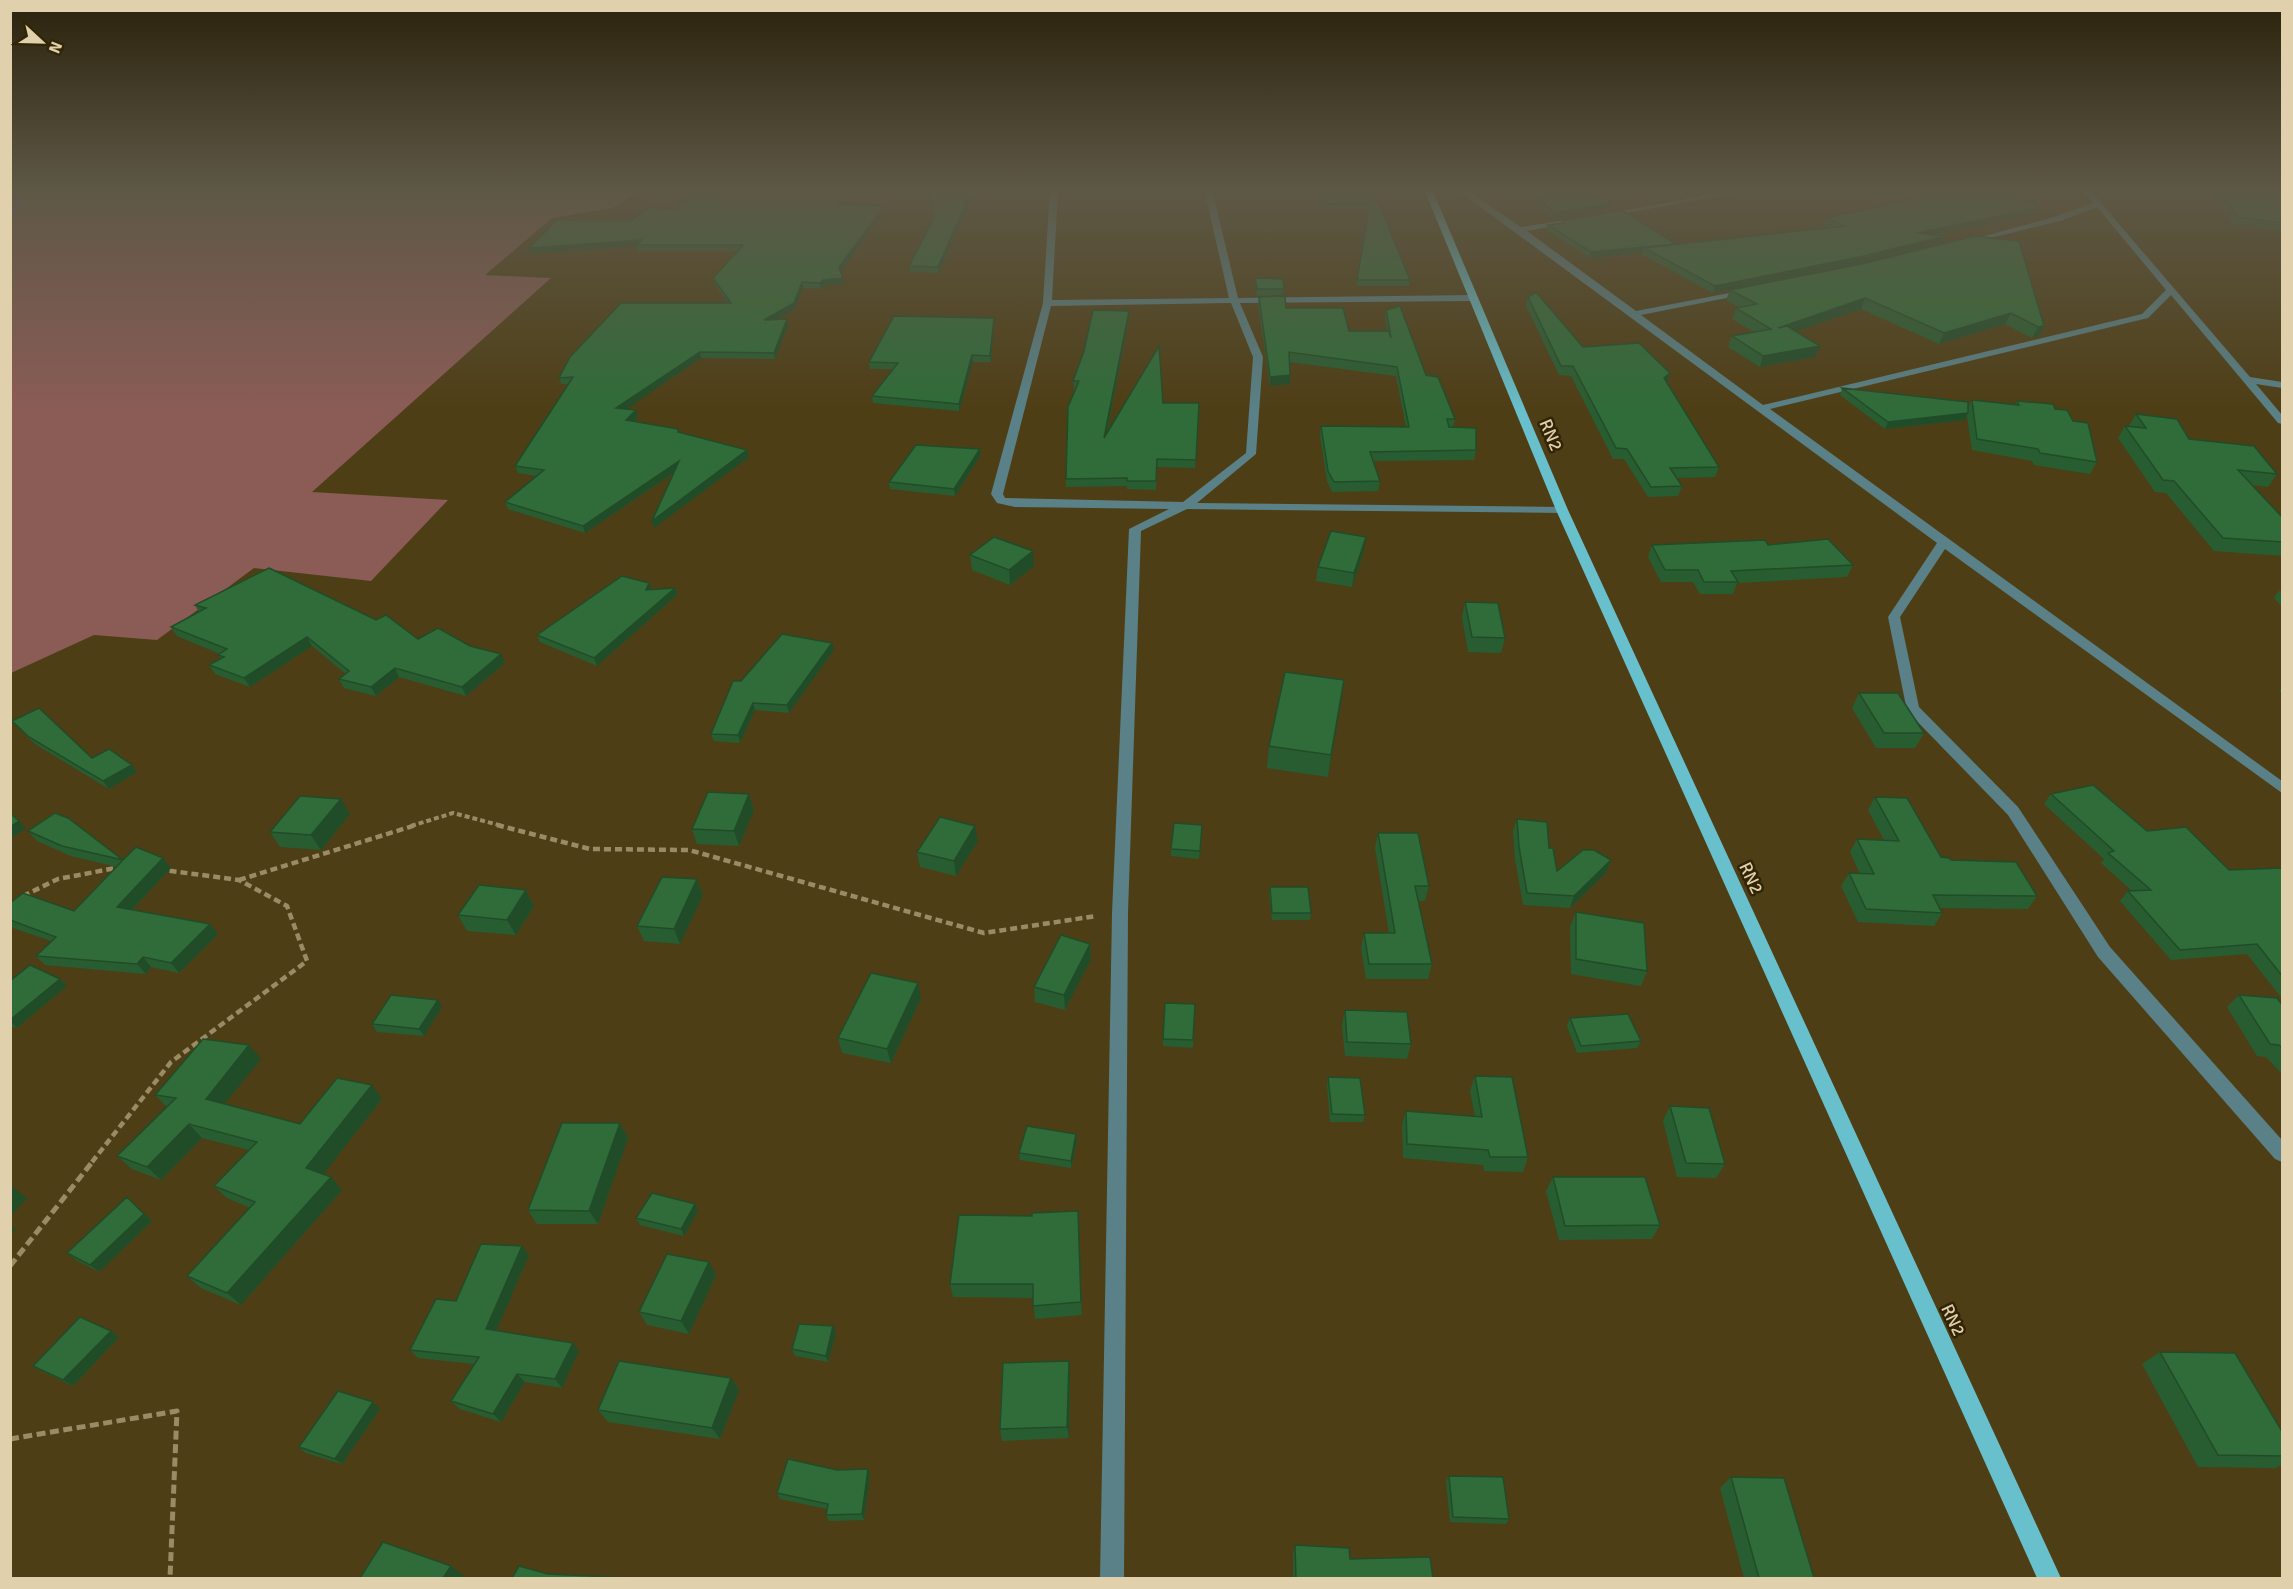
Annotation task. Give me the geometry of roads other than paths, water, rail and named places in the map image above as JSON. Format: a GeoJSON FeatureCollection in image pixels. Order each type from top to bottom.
{"type":"FeatureCollection","features":[{"type":"Feature","properties":{"kind":"main road","name":"RN2"},"geometry":{"type":"LineString","coordinates":[[1458,263],[1562,510],[2049,1578]]}},
{"type":"Feature","properties":{"kind":"street"},"geometry":{"type":"LineString","coordinates":[[1049,263],[1047,303],[997,494],[1001,501],[1015,504],[1562,510]]}},
{"type":"Feature","properties":{"kind":"street"},"geometry":{"type":"LineString","coordinates":[[1112,1578],[1120,913],[1135,529],[1186,505],[1251,453],[1258,357],[1234,300],[1225,263]]}},
{"type":"Feature","properties":{"kind":"street"},"geometry":{"type":"LineString","coordinates":[[1565,263],[1943,542],[2283,788]]}},
{"type":"Feature","properties":{"kind":"street"},"geometry":{"type":"LineString","coordinates":[[2149,263],[2283,421]]}},
{"type":"Feature","properties":{"kind":"street"},"geometry":{"type":"LineString","coordinates":[[1634,314],[1759,289]]}},
{"type":"Feature","properties":{"kind":"street"},"geometry":{"type":"LineString","coordinates":[[1762,408],[2145,316],[2172,290]]}},
{"type":"Feature","properties":{"kind":"street"},"geometry":{"type":"LineString","coordinates":[[1047,303],[1472,298]]}},
{"type":"Feature","properties":{"kind":"street"},"geometry":{"type":"LineString","coordinates":[[2248,380],[2283,385]]}},
{"type":"Feature","properties":{"kind":"street"},"geometry":{"type":"LineString","coordinates":[[1943,542],[1894,617],[1912,708],[2013,811],[2104,952],[2283,1153]]}}]}
